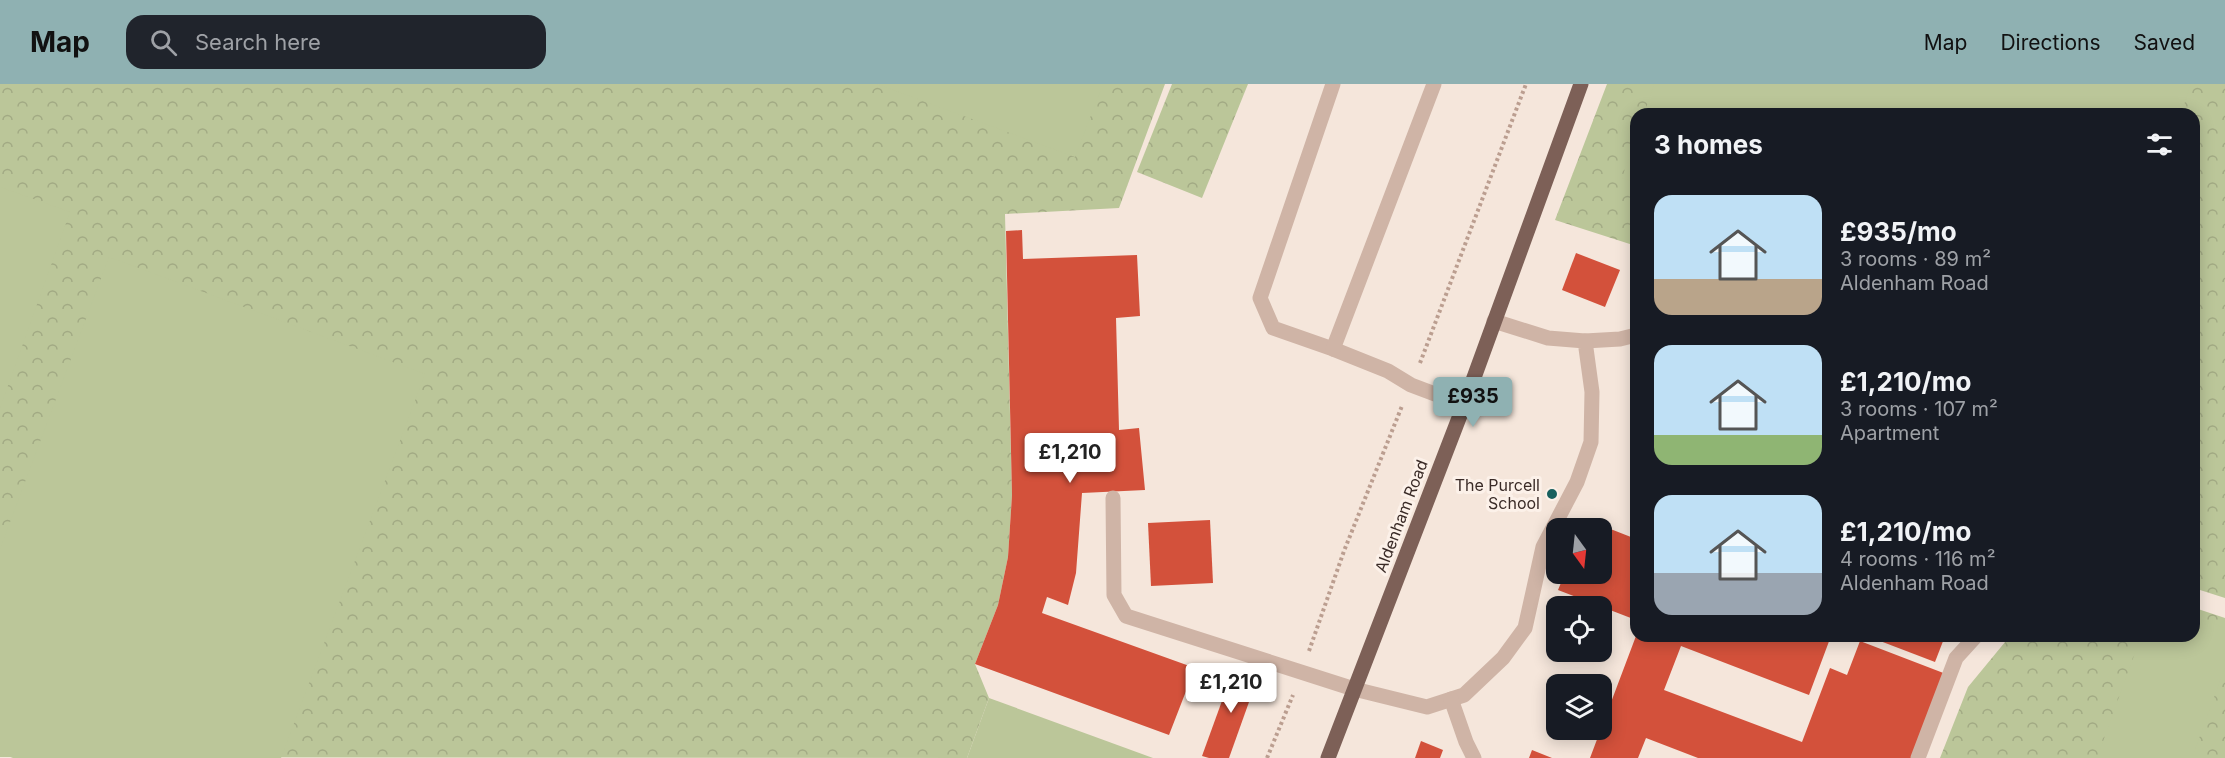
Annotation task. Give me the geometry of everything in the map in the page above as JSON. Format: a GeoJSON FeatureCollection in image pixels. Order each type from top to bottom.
{"type":"FeatureCollection","features":[{"type":"Feature","properties":{"kind":"main road","name":"Aldenham Road"},"geometry":{"type":"LineString","coordinates":[[1328,758],[1464,405],[1581,84]]}},
{"type":"Feature","properties":{"kind":"lane"},"geometry":{"type":"LineString","coordinates":[[1333,84],[1260,298],[1273,328],[1388,371],[1411,385],[1464,405]]}},
{"type":"Feature","properties":{"kind":"lane"},"geometry":{"type":"LineString","coordinates":[[1333,349],[1434,84]]}},
{"type":"Feature","properties":{"kind":"lane"},"geometry":{"type":"LineString","coordinates":[[1494,321],[1548,338],[1585,342],[1630,336]]}},
{"type":"Feature","properties":{"kind":"lane"},"geometry":{"type":"LineString","coordinates":[[1113,498],[1114,595],[1126,616],[1354,689],[1427,707],[1464,695],[1503,658],[1525,628],[1544,547],[1577,482],[1591,441],[1592,393],[1585,342]]}},
{"type":"Feature","properties":{"kind":"lane"},"geometry":{"type":"LineString","coordinates":[[1918,758],[1956,658],[1971,642]]}},
{"type":"Feature","properties":{"kind":"lane"},"geometry":{"type":"LineString","coordinates":[[1450,699],[1474,758]]}},
{"type":"Feature","properties":{"kind":"path"},"geometry":{"type":"LineString","coordinates":[[1422,357],[1526,84]]}},
{"type":"Feature","properties":{"kind":"path"},"geometry":{"type":"LineString","coordinates":[[1306,658],[1344,551],[1404,401]]}},
{"type":"Feature","properties":{"kind":"path"},"geometry":{"type":"LineString","coordinates":[[1267,758],[1293,694]]}},
{"type":"Feature","properties":{"kind":"green space"},"geometry":{"type":"Polygon","coordinates":[[[0,84],[1165,84],[1119,208],[1005,214],[1012,495],[1008,557],[998,605],[975,664],[989,698],[967,758],[0,757],[0,84]]]}},
{"type":"Feature","properties":{"kind":"green space"},"geometry":{"type":"Polygon","coordinates":[[[877,84],[1103,84],[1075,157],[877,84]]]}},
{"type":"Feature","properties":{"kind":"green space"},"geometry":{"type":"Polygon","coordinates":[[[1172,84],[1248,84],[1202,198],[1137,172],[1172,84]]]}},
{"type":"Feature","properties":{"kind":"green space"},"geometry":{"type":"Polygon","coordinates":[[[1607,84],[2225,84],[2225,598],[2200,590],[2200,108],[1630,108],[1630,244],[1555,220],[1607,84]]]}},
{"type":"Feature","properties":{"kind":"green space"},"geometry":{"type":"Polygon","coordinates":[[[1654,84],[2191,84],[2183,108],[1646,108],[1654,84]]]}},
{"type":"Feature","properties":{"kind":"green space"},"geometry":{"type":"Polygon","coordinates":[[[1630,154],[1630,181],[1622,178],[1630,154]]]}},
{"type":"Feature","properties":{"kind":"green space"},"geometry":{"type":"Polygon","coordinates":[[[0,187],[70,212],[0,408],[0,187]]]}},
{"type":"Feature","properties":{"kind":"green space"},"geometry":{"type":"Polygon","coordinates":[[[109,257],[425,374],[281,758],[13,758],[0,753],[0,549],[109,257]]]}},
{"type":"Feature","properties":{"kind":"green space"},"geometry":{"type":"Polygon","coordinates":[[[2200,610],[2225,618],[2225,758],[1940,758],[1968,687],[2005,642],[2200,642],[2200,610]]]}},
{"type":"Feature","properties":{"kind":"green space"},"geometry":{"type":"Polygon","coordinates":[[[2200,619],[2225,628],[2225,667],[2192,758],[2097,758],[2139,642],[2200,642],[2200,619]]]}},
{"type":"Feature","properties":{"kind":"green space"},"geometry":{"type":"Polygon","coordinates":[[[989,698],[1153,758],[967,758],[989,698]]]}},
{"type":"Feature","properties":{"kind":"building"},"geometry":{"type":"Polygon","coordinates":[[[1022,230],[1023,259],[1137,255],[1140,316],[1116,318],[1119,430],[1139,428],[1145,490],[1082,493],[1076,573],[1068,605],[1047,597],[1042,613],[1195,668],[1169,735],[975,664],[998,605],[1008,557],[1012,495],[1006,231],[1022,230]]]}},
{"type":"Feature","properties":{"kind":"building"},"geometry":{"type":"Polygon","coordinates":[[[1576,253],[1620,270],[1605,307],[1562,290],[1576,253]]]}},
{"type":"Feature","properties":{"kind":"building"},"geometry":{"type":"Polygon","coordinates":[[[1210,520],[1213,583],[1151,586],[1148,523],[1210,520]]]}},
{"type":"Feature","properties":{"kind":"building"},"geometry":{"type":"Polygon","coordinates":[[[1612,530],[1630,537],[1630,618],[1612,611],[1612,596],[1574,596],[1558,590],[1560,584],[1612,584],[1612,530]]]}},
{"type":"Feature","properties":{"kind":"building"},"geometry":{"type":"Polygon","coordinates":[[[1634,642],[1829,642],[1809,695],[1681,646],[1664,690],[1802,742],[1830,668],[1847,675],[1860,642],[1946,674],[1914,758],[1698,758],[1646,738],[1638,758],[1590,758],[1597,740],[1612,740],[1612,700],[1634,642]]]}},
{"type":"Feature","properties":{"kind":"building"},"geometry":{"type":"Polygon","coordinates":[[[1883,642],[1943,642],[1935,662],[1883,642]]]}},
{"type":"Feature","properties":{"kind":"building"},"geometry":{"type":"Polygon","coordinates":[[[1235,665],[1259,674],[1229,758],[1202,756],[1235,665]]]}},
{"type":"Feature","properties":{"kind":"building"},"geometry":{"type":"Polygon","coordinates":[[[1421,741],[1443,750],[1440,758],[1415,758],[1421,741]]]}},
{"type":"Feature","properties":{"kind":"building"},"geometry":{"type":"Polygon","coordinates":[[[1532,750],[1552,758],[1529,758],[1532,750]]]}},
{"type":"Feature","properties":{"kind":"place","name":"The Purcell School"},"geometry":{"type":"Point","coordinates":[1552,494]}}]}
